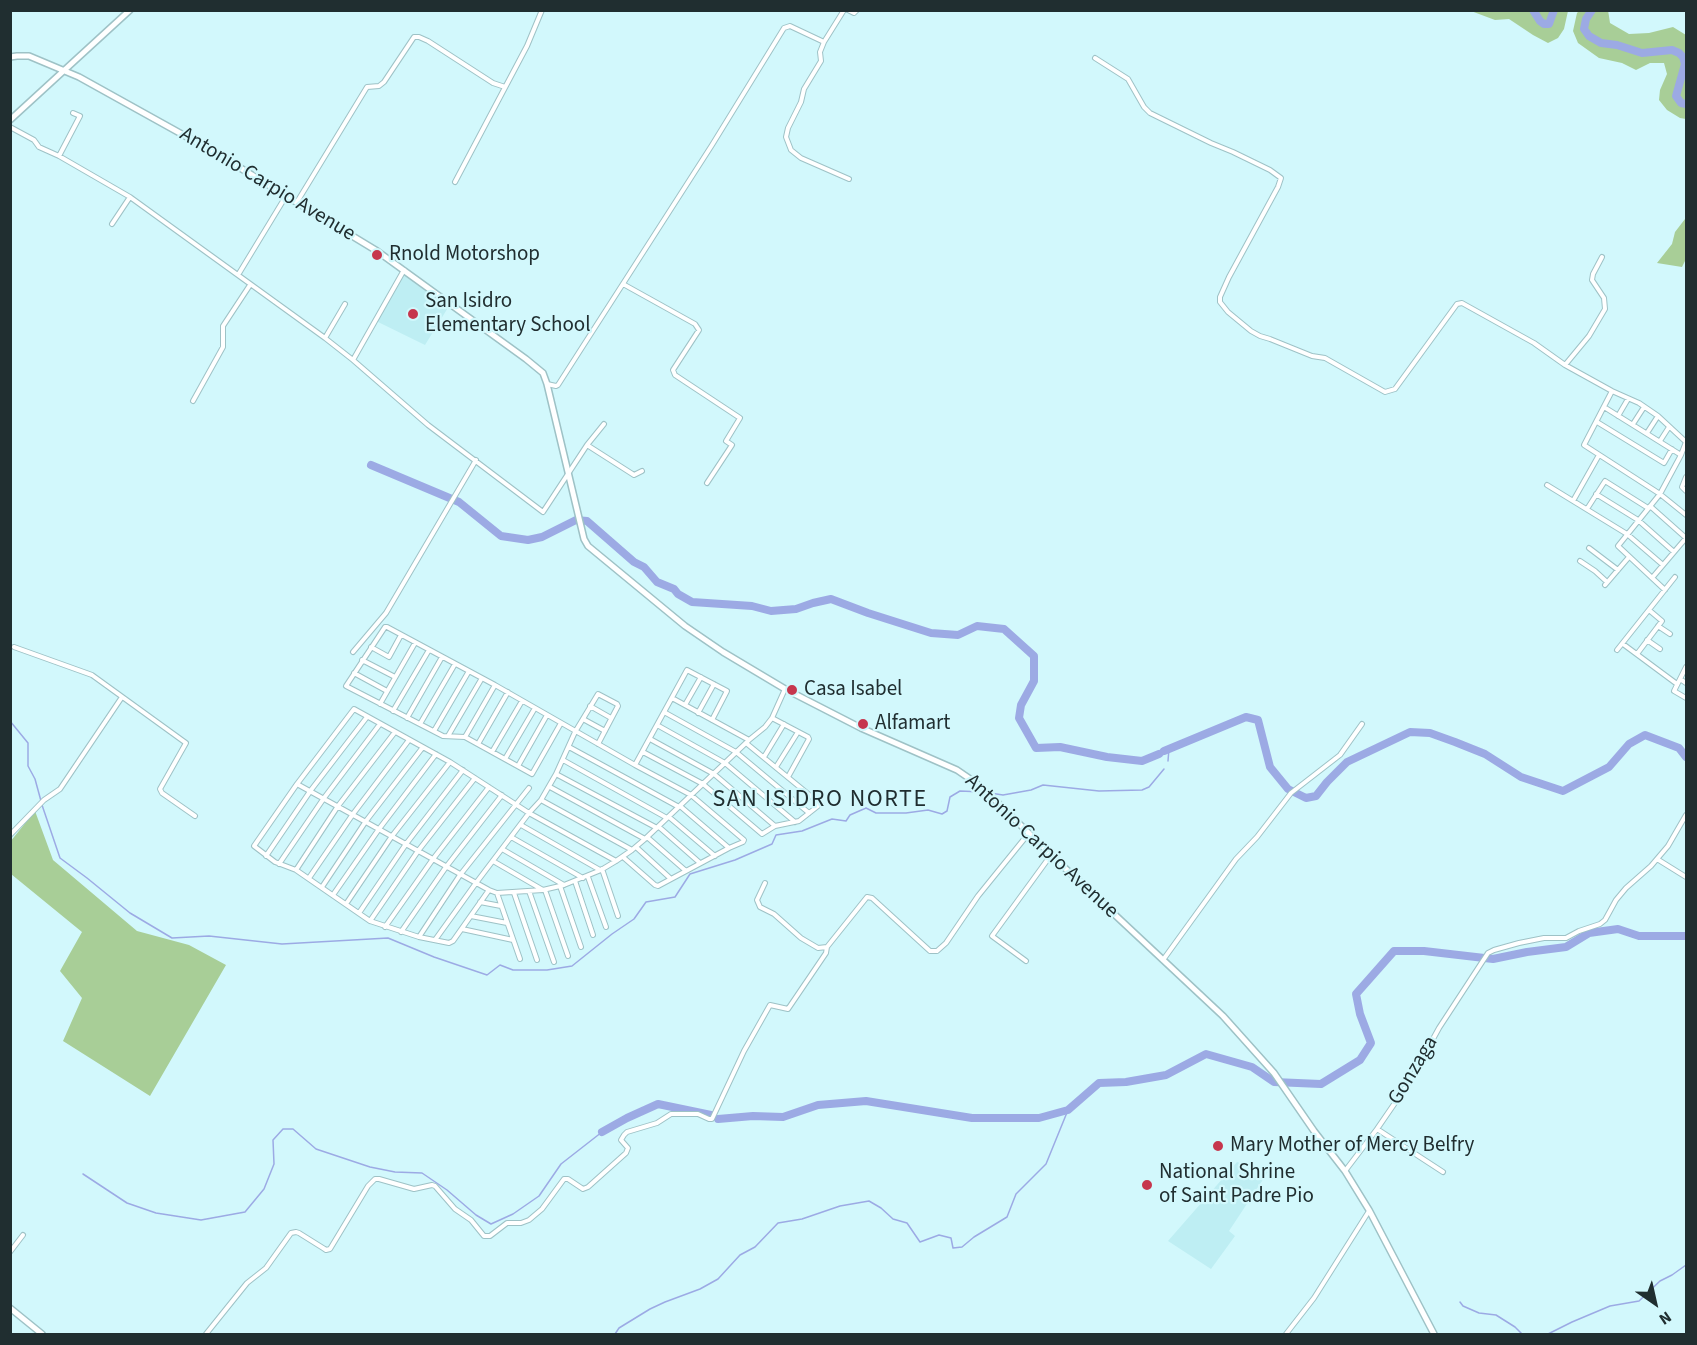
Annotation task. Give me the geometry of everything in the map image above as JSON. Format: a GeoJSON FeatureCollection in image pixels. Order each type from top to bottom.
{"type":"FeatureCollection","features":[{"type":"Feature","properties":{"kind":"street"},"geometry":{"type":"LineString","coordinates":[[10,120],[130,10]]}},
{"type":"Feature","properties":{"kind":"street"},"geometry":{"type":"LineString","coordinates":[[455,182],[527,46],[542,10]]}},
{"type":"Feature","properties":{"kind":"street"},"geometry":{"type":"LineString","coordinates":[[849,179],[801,158],[791,150],[786,137],[804,89],[821,61],[820,50],[824,42],[846,10],[854,13],[857,10]]}},
{"type":"Feature","properties":{"kind":"street"},"geometry":{"type":"LineString","coordinates":[[547,384],[558,385],[784,28],[789,26],[824,42]]}},
{"type":"Feature","properties":{"kind":"street"},"geometry":{"type":"LineString","coordinates":[[297,202],[366,87],[379,86],[384,82],[414,37],[428,41],[493,83],[505,87]]}},
{"type":"Feature","properties":{"kind":"street","name":"Antonio Carpio Avenue"},"geometry":{"type":"LineString","coordinates":[[10,57],[29,56],[98,86],[297,202],[377,251],[526,358],[543,373],[584,539],[588,546],[685,626],[723,652],[785,689],[861,728],[957,770],[994,799],[1223,1016],[1274,1073],[1345,1171],[1370,1210],[1434,1335]]}},
{"type":"Feature","properties":{"kind":"street"},"geometry":{"type":"LineString","coordinates":[[1095,58],[1128,79],[1150,113],[1270,170],[1281,178],[1220,297],[1220,302],[1228,312],[1251,331],[1312,356],[1325,358],[1385,392],[1395,389],[1457,304],[1462,303],[1534,343],[1565,365],[1612,391],[1639,402],[1686,442],[1685,450],[1660,494],[1618,546],[1665,590]]}},
{"type":"Feature","properties":{"kind":"street"},"geometry":{"type":"LineString","coordinates":[[59,156],[80,116],[73,113]]}},
{"type":"Feature","properties":{"kind":"street"},"geometry":{"type":"LineString","coordinates":[[10,127],[34,140],[39,147],[130,197],[238,275],[325,338],[428,425],[543,512],[587,445],[604,424]]}},
{"type":"Feature","properties":{"kind":"street"},"geometry":{"type":"LineString","coordinates":[[238,275],[286,196]]}},
{"type":"Feature","properties":{"kind":"street"},"geometry":{"type":"LineString","coordinates":[[112,224],[130,197]]}},
{"type":"Feature","properties":{"kind":"street"},"geometry":{"type":"LineString","coordinates":[[1565,365],[1589,336],[1605,309],[1604,298],[1592,280],[1602,257]]}},
{"type":"Feature","properties":{"kind":"street"},"geometry":{"type":"LineString","coordinates":[[353,360],[404,270]]}},
{"type":"Feature","properties":{"kind":"street"},"geometry":{"type":"LineString","coordinates":[[623,284],[695,324],[699,330],[673,370],[675,375],[740,418],[726,441],[732,445],[707,483]]}},
{"type":"Feature","properties":{"kind":"street"},"geometry":{"type":"LineString","coordinates":[[193,401],[222,347],[223,326],[250,285]]}},
{"type":"Feature","properties":{"kind":"street"},"geometry":{"type":"LineString","coordinates":[[325,338],[345,304]]}},
{"type":"Feature","properties":{"kind":"street"},"geometry":{"type":"LineString","coordinates":[[1612,391],[1584,445],[1660,494],[1686,514]]}},
{"type":"Feature","properties":{"kind":"street"},"geometry":{"type":"LineString","coordinates":[[1618,416],[1628,399]]}},
{"type":"Feature","properties":{"kind":"street"},"geometry":{"type":"LineString","coordinates":[[1633,424],[1644,406]]}},
{"type":"Feature","properties":{"kind":"street"},"geometry":{"type":"LineString","coordinates":[[1604,407],[1682,455]]}},
{"type":"Feature","properties":{"kind":"street"},"geometry":{"type":"LineString","coordinates":[[1647,433],[1658,416]]}},
{"type":"Feature","properties":{"kind":"street"},"geometry":{"type":"LineString","coordinates":[[1597,422],[1664,463],[1672,449]]}},
{"type":"Feature","properties":{"kind":"street"},"geometry":{"type":"LineString","coordinates":[[1660,441],[1669,427]]}},
{"type":"Feature","properties":{"kind":"street"},"geometry":{"type":"LineString","coordinates":[[587,445],[634,475],[642,471]]}},
{"type":"Feature","properties":{"kind":"street"},"geometry":{"type":"LineString","coordinates":[[1573,501],[1599,455]]}},
{"type":"Feature","properties":{"kind":"street"},"geometry":{"type":"LineString","coordinates":[[353,652],[386,613],[476,460]]}},
{"type":"Feature","properties":{"kind":"street"},"geometry":{"type":"LineString","coordinates":[[1686,477],[1682,487],[1686,491]]}},
{"type":"Feature","properties":{"kind":"street"},"geometry":{"type":"LineString","coordinates":[[1587,509],[1605,481],[1649,507],[1686,538],[1652,578]]}},
{"type":"Feature","properties":{"kind":"street"},"geometry":{"type":"LineString","coordinates":[[1547,485],[1627,534],[1663,564]]}},
{"type":"Feature","properties":{"kind":"street"},"geometry":{"type":"LineString","coordinates":[[1596,494],[1638,520],[1674,552]]}},
{"type":"Feature","properties":{"kind":"street"},"geometry":{"type":"LineString","coordinates":[[1589,548],[1618,570]]}},
{"type":"Feature","properties":{"kind":"street"},"geometry":{"type":"LineString","coordinates":[[1580,561],[1595,571],[1606,583],[1629,557]]}},
{"type":"Feature","properties":{"kind":"street"},"geometry":{"type":"LineString","coordinates":[[1617,650],[1675,578]]}},
{"type":"Feature","properties":{"kind":"street"},"geometry":{"type":"LineString","coordinates":[[1636,654],[1662,621],[1649,610]]}},
{"type":"Feature","properties":{"kind":"street"},"geometry":{"type":"LineString","coordinates":[[1658,626],[1670,634]]}},
{"type":"Feature","properties":{"kind":"street"},"geometry":{"type":"LineString","coordinates":[[561,723],[532,774],[465,737],[443,736],[346,686],[385,627],[508,692],[522,701],[561,723],[575,732],[691,795],[744,840],[658,886],[622,857]]}},
{"type":"Feature","properties":{"kind":"street"},"geometry":{"type":"LineString","coordinates":[[371,647],[389,657],[401,635]]}},
{"type":"Feature","properties":{"kind":"street"},"geometry":{"type":"LineString","coordinates":[[1647,640],[1660,649]]}},
{"type":"Feature","properties":{"kind":"street"},"geometry":{"type":"LineString","coordinates":[[380,704],[415,643]]}},
{"type":"Feature","properties":{"kind":"street"},"geometry":{"type":"LineString","coordinates":[[1623,644],[1677,684]]}},
{"type":"Feature","properties":{"kind":"street"},"geometry":{"type":"LineString","coordinates":[[14,647],[92,675],[186,743],[160,789],[162,793],[195,816]]}},
{"type":"Feature","properties":{"kind":"street"},"geometry":{"type":"LineString","coordinates":[[393,711],[429,650]]}},
{"type":"Feature","properties":{"kind":"street"},"geometry":{"type":"LineString","coordinates":[[407,718],[442,657]]}},
{"type":"Feature","properties":{"kind":"street"},"geometry":{"type":"LineString","coordinates":[[362,660],[395,677]]}},
{"type":"Feature","properties":{"kind":"street"},"geometry":{"type":"LineString","coordinates":[[420,724],[455,664]]}},
{"type":"Feature","properties":{"kind":"street"},"geometry":{"type":"LineString","coordinates":[[1686,667],[1674,690],[1686,698]]}},
{"type":"Feature","properties":{"kind":"street"},"geometry":{"type":"LineString","coordinates":[[635,765],[687,669],[727,691],[712,720]]}},
{"type":"Feature","properties":{"kind":"street"},"geometry":{"type":"LineString","coordinates":[[434,732],[469,671]]}},
{"type":"Feature","properties":{"kind":"street"},"geometry":{"type":"LineString","coordinates":[[354,673],[387,691]]}},
{"type":"Feature","properties":{"kind":"street"},"geometry":{"type":"LineString","coordinates":[[685,705],[701,677]]}},
{"type":"Feature","properties":{"kind":"street"},"geometry":{"type":"LineString","coordinates":[[448,736],[482,678]]}},
{"type":"Feature","properties":{"kind":"street"},"geometry":{"type":"LineString","coordinates":[[1680,679],[1686,683]]}},
{"type":"Feature","properties":{"kind":"street"},"geometry":{"type":"LineString","coordinates":[[698,713],[714,684]]}},
{"type":"Feature","properties":{"kind":"street"},"geometry":{"type":"LineString","coordinates":[[465,737],[495,685]]}},
{"type":"Feature","properties":{"kind":"street"},"geometry":{"type":"LineString","coordinates":[[297,784],[497,894],[544,890],[586,877],[634,849],[765,727],[785,689]]}},
{"type":"Feature","properties":{"kind":"street"},"geometry":{"type":"LineString","coordinates":[[478,744],[508,692]]}},
{"type":"Feature","properties":{"kind":"street"},"geometry":{"type":"LineString","coordinates":[[435,940],[550,787],[575,732],[598,694],[618,706],[598,744]]}},
{"type":"Feature","properties":{"kind":"street"},"geometry":{"type":"LineString","coordinates":[[10,835],[44,800],[60,789],[122,697]]}},
{"type":"Feature","properties":{"kind":"street"},"geometry":{"type":"LineString","coordinates":[[642,752],[703,784],[760,833],[775,826],[799,821],[818,806],[818,802],[764,758],[748,741],[672,698]]}},
{"type":"Feature","properties":{"kind":"street"},"geometry":{"type":"LineString","coordinates":[[492,752],[522,701]]}},
{"type":"Feature","properties":{"kind":"street"},"geometry":{"type":"LineString","coordinates":[[590,706],[611,718]]}},
{"type":"Feature","properties":{"kind":"street"},"geometry":{"type":"LineString","coordinates":[[505,759],[535,708]]}},
{"type":"Feature","properties":{"kind":"street"},"geometry":{"type":"LineString","coordinates":[[489,890],[452,942],[419,937],[370,921],[309,878],[266,856],[255,845],[297,784],[355,710],[450,762],[529,813],[616,861]]}},
{"type":"Feature","properties":{"kind":"street"},"geometry":{"type":"LineString","coordinates":[[664,712],[736,752],[809,813]]}},
{"type":"Feature","properties":{"kind":"street"},"geometry":{"type":"LineString","coordinates":[[518,766],[548,716]]}},
{"type":"Feature","properties":{"kind":"street"},"geometry":{"type":"LineString","coordinates":[[266,856],[311,790],[367,717]]}},
{"type":"Feature","properties":{"kind":"street"},"geometry":{"type":"LineString","coordinates":[[771,718],[808,737],[808,742],[788,777]]}},
{"type":"Feature","properties":{"kind":"street"},"geometry":{"type":"LineString","coordinates":[[583,719],[605,731]]}},
{"type":"Feature","properties":{"kind":"street"},"geometry":{"type":"LineString","coordinates":[[279,864],[324,798],[380,724]]}},
{"type":"Feature","properties":{"kind":"street"},"geometry":{"type":"LineString","coordinates":[[764,758],[783,724]]}},
{"type":"Feature","properties":{"kind":"street"},"geometry":{"type":"LineString","coordinates":[[1163,960],[1236,860],[1291,793],[1340,755],[1362,724]]}},
{"type":"Feature","properties":{"kind":"street"},"geometry":{"type":"LineString","coordinates":[[657,725],[725,764],[795,822]]}},
{"type":"Feature","properties":{"kind":"street"},"geometry":{"type":"LineString","coordinates":[[296,870],[338,806],[395,732]]}},
{"type":"Feature","properties":{"kind":"street"},"geometry":{"type":"LineString","coordinates":[[776,767],[798,732]]}},
{"type":"Feature","properties":{"kind":"street"},"geometry":{"type":"LineString","coordinates":[[650,739],[714,774],[775,826]]}},
{"type":"Feature","properties":{"kind":"street"},"geometry":{"type":"LineString","coordinates":[[309,878],[352,814],[409,740]]}},
{"type":"Feature","properties":{"kind":"street"},"geometry":{"type":"LineString","coordinates":[[322,887],[366,821],[423,747]]}},
{"type":"Feature","properties":{"kind":"street"},"geometry":{"type":"LineString","coordinates":[[568,747],[679,807],[729,848]]}},
{"type":"Feature","properties":{"kind":"street"},"geometry":{"type":"LineString","coordinates":[[333,895],[436,754]]}},
{"type":"Feature","properties":{"kind":"street"},"geometry":{"type":"LineString","coordinates":[[563,760],[668,817],[715,856]]}},
{"type":"Feature","properties":{"kind":"street"},"geometry":{"type":"LineString","coordinates":[[346,904],[392,836],[450,762]]}},
{"type":"Feature","properties":{"kind":"street"},"geometry":{"type":"LineString","coordinates":[[359,913],[405,844],[463,770]]}},
{"type":"Feature","properties":{"kind":"street"},"geometry":{"type":"LineString","coordinates":[[556,774],[658,827],[700,863]]}},
{"type":"Feature","properties":{"kind":"street"},"geometry":{"type":"LineString","coordinates":[[370,921],[418,851],[475,778]]}},
{"type":"Feature","properties":{"kind":"street"},"geometry":{"type":"LineString","coordinates":[[385,927],[433,859],[489,787]]}},
{"type":"Feature","properties":{"kind":"street"},"geometry":{"type":"LineString","coordinates":[[550,787],[646,838],[686,871]]}},
{"type":"Feature","properties":{"kind":"street"},"geometry":{"type":"LineString","coordinates":[[419,937],[460,874],[529,788]]}},
{"type":"Feature","properties":{"kind":"street"},"geometry":{"type":"LineString","coordinates":[[401,932],[446,867],[502,795]]}},
{"type":"Feature","properties":{"kind":"street"},"geometry":{"type":"LineString","coordinates":[[541,800],[634,849],[671,879]]}},
{"type":"Feature","properties":{"kind":"street"},"geometry":{"type":"LineString","coordinates":[[1686,815],[1668,846],[1657,859],[1686,877]]}},
{"type":"Feature","properties":{"kind":"street"},"geometry":{"type":"LineString","coordinates":[[520,825],[601,870],[618,916]]}},
{"type":"Feature","properties":{"kind":"street"},"geometry":{"type":"LineString","coordinates":[[206,1335],[247,1283],[266,1268],[291,1233],[299,1233],[323,1248],[330,1249],[368,1186],[375,1179],[414,1189],[435,1186],[455,1209],[471,1220],[484,1236],[490,1236],[507,1223],[521,1223],[529,1220],[542,1209],[564,1179],[568,1179],[583,1189],[588,1187],[626,1153],[628,1148],[621,1140],[627,1132],[657,1123],[671,1114],[698,1114],[712,1119],[744,1051],[770,1005],[788,1009],[826,953],[826,947],[867,897],[872,898],[930,951],[937,951],[946,943],[978,896],[1029,832]]}},
{"type":"Feature","properties":{"kind":"street"},"geometry":{"type":"LineString","coordinates":[[511,837],[586,877],[606,927]]}},
{"type":"Feature","properties":{"kind":"street"},"geometry":{"type":"LineString","coordinates":[[502,849],[562,886],[581,947]]}},
{"type":"Feature","properties":{"kind":"street"},"geometry":{"type":"LineString","coordinates":[[1026,961],[992,936],[1051,855]]}},
{"type":"Feature","properties":{"kind":"street","name":"Gonzaga"},"geometry":{"type":"LineString","coordinates":[[1345,1171],[1377,1130],[1419,1067],[1439,1028],[1486,956],[1494,950],[1519,943],[1544,938],[1566,938],[1600,924],[1626,888],[1657,859]]}},
{"type":"Feature","properties":{"kind":"street"},"geometry":{"type":"LineString","coordinates":[[493,861],[544,890],[568,956]]}},
{"type":"Feature","properties":{"kind":"street"},"geometry":{"type":"LineString","coordinates":[[575,881],[593,934]]}},
{"type":"Feature","properties":{"kind":"street"},"geometry":{"type":"LineString","coordinates":[[765,883],[757,900],[760,907],[774,914],[801,938],[818,948],[826,947]]}},
{"type":"Feature","properties":{"kind":"street"},"geometry":{"type":"LineString","coordinates":[[529,891],[554,962]]}},
{"type":"Feature","properties":{"kind":"street"},"geometry":{"type":"LineString","coordinates":[[514,892],[537,960]]}},
{"type":"Feature","properties":{"kind":"street"},"geometry":{"type":"LineString","coordinates":[[497,894],[520,958]]}},
{"type":"Feature","properties":{"kind":"street"},"geometry":{"type":"LineString","coordinates":[[480,902],[502,907]]}},
{"type":"Feature","properties":{"kind":"street"},"geometry":{"type":"LineString","coordinates":[[471,916],[508,923]]}},
{"type":"Feature","properties":{"kind":"street"},"geometry":{"type":"LineString","coordinates":[[461,929],[514,940]]}},
{"type":"Feature","properties":{"kind":"street"},"geometry":{"type":"LineString","coordinates":[[1377,1130],[1443,1172]]}},
{"type":"Feature","properties":{"kind":"street"},"geometry":{"type":"LineString","coordinates":[[1286,1335],[1314,1298],[1370,1210]]}},
{"type":"Feature","properties":{"kind":"street"},"geometry":{"type":"LineString","coordinates":[[10,1252],[23,1235]]}},
{"type":"Feature","properties":{"kind":"street"},"geometry":{"type":"LineString","coordinates":[[10,1308],[42,1335]]}},
{"type":"Feature","properties":{"kind":"shaded area","name":"San Isidro Elementary School"},"geometry":{"type":"Polygon","coordinates":[[[404,274],[449,306],[425,345],[376,321],[404,274]]]}},
{"type":"Feature","properties":{"kind":"shaded area"},"geometry":{"type":"Polygon","coordinates":[[[1237,1162],[1268,1172],[1229,1231],[1235,1236],[1211,1269],[1168,1241],[1237,1162]]]}},
{"type":"Feature","properties":{"kind":"green space"},"geometry":{"type":"Polygon","coordinates":[[[1608,10],[1610,23],[1629,34],[1649,33],[1673,27],[1686,35],[1686,119],[1667,110],[1659,100],[1660,90],[1667,74],[1664,63],[1650,63],[1636,70],[1622,63],[1599,58],[1578,43],[1573,31],[1577,13],[1608,10]]]}},
{"type":"Feature","properties":{"kind":"green space"},"geometry":{"type":"Polygon","coordinates":[[[1471,11],[1568,11],[1564,29],[1558,38],[1548,43],[1509,19],[1495,20],[1471,11]]]}},
{"type":"Feature","properties":{"kind":"green space"},"geometry":{"type":"Polygon","coordinates":[[[1685,219],[1686,259],[1682,267],[1657,263],[1672,244],[1675,232],[1685,219]]]}},
{"type":"Feature","properties":{"kind":"green space"},"geometry":{"type":"Polygon","coordinates":[[[35,811],[53,860],[137,931],[189,945],[226,965],[150,1096],[63,1041],[82,998],[60,971],[82,932],[11,874],[10,842],[35,811]]]}},
{"type":"Feature","properties":{"kind":"waterway"},"geometry":{"type":"LineString","coordinates":[[1533,10],[1544,24],[1549,24],[1554,10]]}},
{"type":"Feature","properties":{"kind":"waterway"},"geometry":{"type":"LineString","coordinates":[[1592,10],[1586,19],[1584,29],[1589,36],[1601,43],[1617,45],[1642,53],[1672,50],[1679,53],[1685,64],[1676,96],[1681,103],[1686,104]]}},
{"type":"Feature","properties":{"kind":"waterway"},"geometry":{"type":"LineString","coordinates":[[371,465],[459,502],[501,536],[528,540],[542,537],[576,520],[587,521],[634,562],[644,567],[657,582],[674,589],[692,602],[752,606],[771,611],[796,609],[831,599],[931,633],[958,635],[977,626],[1004,629],[1034,656],[1034,681],[1021,705],[1019,718],[1036,748],[1060,747],[1107,757],[1142,761],[1159,754]]}},
{"type":"Feature","properties":{"kind":"waterway"},"geometry":{"type":"LineString","coordinates":[[1164,751],[1246,717],[1258,720],[1270,767],[1288,789],[1306,798],[1316,796],[1347,762],[1410,732],[1430,733],[1455,742],[1485,754],[1521,777],[1563,791],[1609,767],[1629,744],[1645,735],[1679,748],[1686,757]]}},
{"type":"Feature","properties":{"kind":"waterway"},"geometry":{"type":"LineString","coordinates":[[10,721],[28,743],[28,766],[35,779],[41,801]]}},
{"type":"Feature","properties":{"kind":"waterway"},"geometry":{"type":"LineString","coordinates":[[1168,761],[1169,748]]}},
{"type":"Feature","properties":{"kind":"waterway"},"geometry":{"type":"LineString","coordinates":[[990,793],[1003,795],[1031,790],[1043,785],[1099,791],[1142,790],[1149,787],[1164,769]]}},
{"type":"Feature","properties":{"kind":"waterway"},"geometry":{"type":"LineString","coordinates":[[42,805],[60,858],[130,913],[172,938],[209,936],[282,944],[388,938],[487,975],[500,965],[513,970],[547,970],[572,966],[634,919],[646,902],[675,897],[690,874],[735,860],[772,844],[776,835],[802,831],[832,819],[846,821],[850,815],[866,808],[876,813],[928,810],[942,814],[947,811],[950,797],[960,791],[983,792]]}},
{"type":"Feature","properties":{"kind":"waterway"},"geometry":{"type":"LineString","coordinates":[[718,1119],[753,1116],[783,1117],[818,1105],[866,1101],[972,1118],[1039,1118],[1068,1110],[1099,1083],[1126,1082],[1166,1075],[1206,1054],[1252,1067],[1274,1082],[1321,1084],[1360,1060],[1371,1043],[1360,1014],[1356,994],[1394,951],[1424,951],[1493,959],[1566,947],[1589,933],[1618,929],[1639,936],[1686,936]]}},
{"type":"Feature","properties":{"kind":"waterway"},"geometry":{"type":"LineString","coordinates":[[602,1132],[658,1104],[711,1115]]}},
{"type":"Feature","properties":{"kind":"waterway"},"geometry":{"type":"LineString","coordinates":[[615,1334],[619,1328],[650,1309],[700,1289],[718,1279],[740,1255],[755,1247],[778,1223],[802,1219],[840,1206],[869,1201],[893,1219],[907,1223],[920,1242],[939,1235],[951,1238],[953,1248],[962,1247],[1007,1217],[1016,1194],[1046,1164],[1068,1110]]}},
{"type":"Feature","properties":{"kind":"waterway"},"geometry":{"type":"LineString","coordinates":[[83,1174],[127,1203],[156,1213],[201,1220],[245,1212],[264,1189],[274,1164],[273,1140],[283,1129],[293,1129],[316,1149],[370,1167],[395,1172],[422,1173],[491,1224],[513,1214],[539,1196],[561,1164],[602,1132]]}},
{"type":"Feature","properties":{"kind":"waterway"},"geometry":{"type":"LineString","coordinates":[[1548,1334],[1610,1306],[1639,1301],[1660,1281],[1686,1265]]}},
{"type":"Feature","properties":{"kind":"waterway"},"geometry":{"type":"LineString","coordinates":[[1460,1302],[1463,1306],[1479,1313],[1496,1315],[1522,1334]]}},
{"type":"Feature","properties":{"kind":"place","name":"Rnold Motorshop"},"geometry":{"type":"Point","coordinates":[377,255]}},
{"type":"Feature","properties":{"kind":"place","name":"San Isidro Elementary School"},"geometry":{"type":"Point","coordinates":[413,314]}},
{"type":"Feature","properties":{"kind":"place","name":"Casa Isabel"},"geometry":{"type":"Point","coordinates":[792,690]}},
{"type":"Feature","properties":{"kind":"place","name":"Alfamart"},"geometry":{"type":"Point","coordinates":[863,724]}},
{"type":"Feature","properties":{"kind":"place","name":"Mary Mother of Mercy Belfry"},"geometry":{"type":"Point","coordinates":[1218,1146]}},
{"type":"Feature","properties":{"kind":"place","name":"National Shrine of Saint Padre Pio"},"geometry":{"type":"Point","coordinates":[1147,1185]}},
{"type":"Feature","properties":{"kind":"district","name":"SAN ISIDRO NORTE"},"geometry":{"type":"Point","coordinates":[820,801]}}]}
